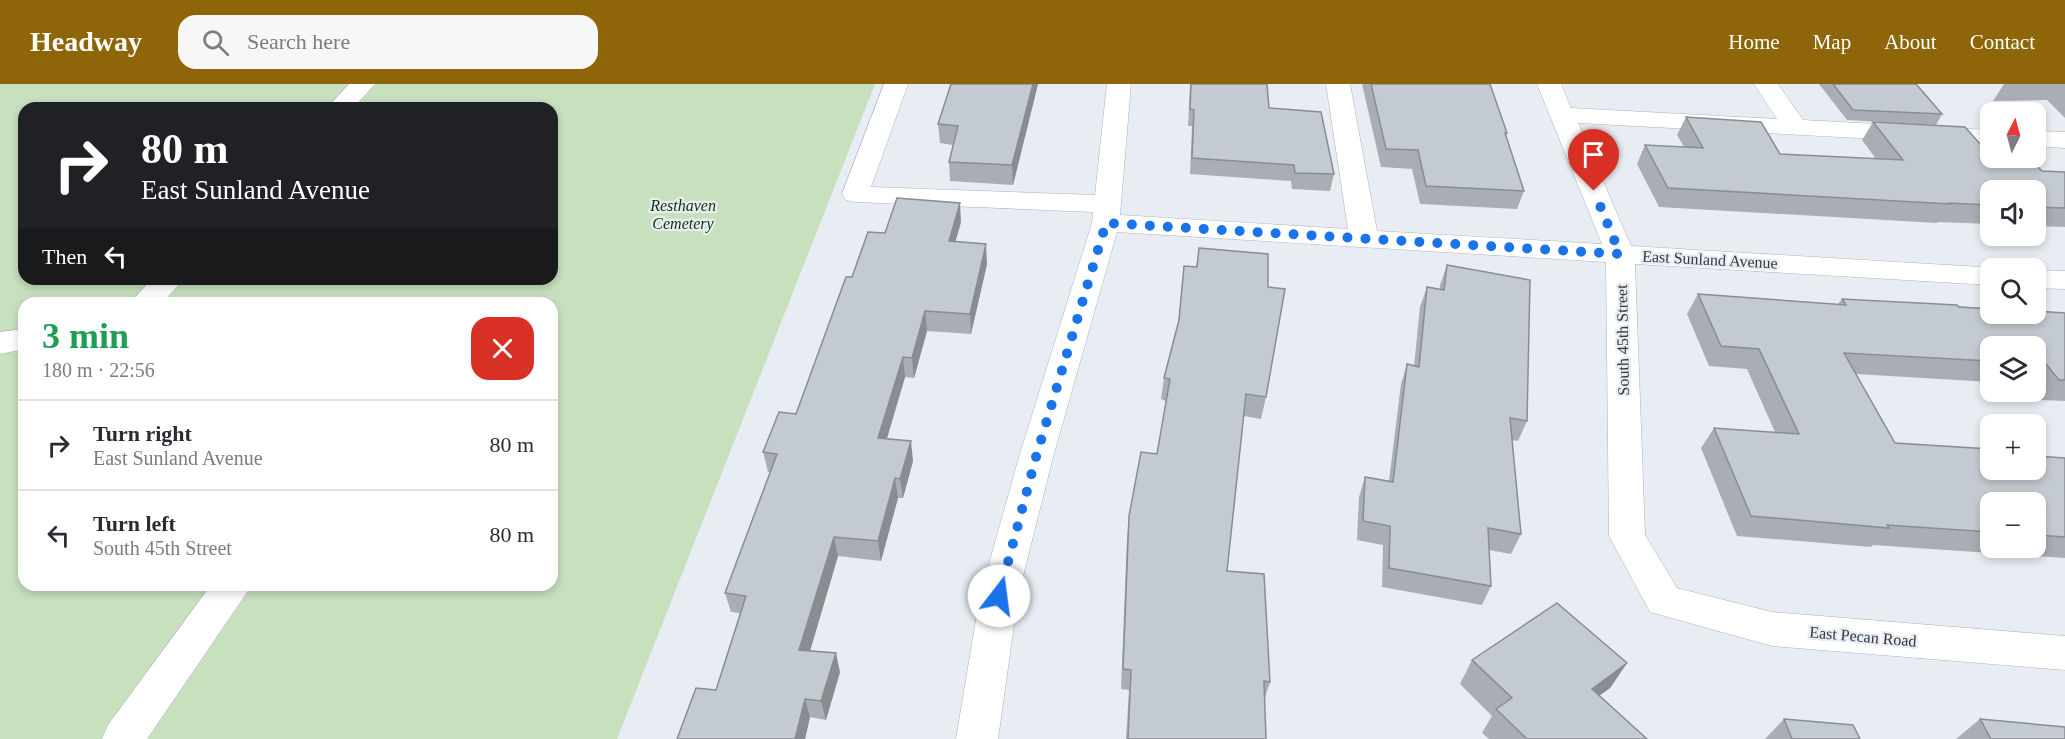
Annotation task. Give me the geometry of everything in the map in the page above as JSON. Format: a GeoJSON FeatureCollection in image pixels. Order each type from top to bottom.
{"type":"FeatureCollection","features":[{"type":"Feature","properties":{"kind":"street"},"geometry":{"type":"LineString","coordinates":[[345,102],[363,84]]}},
{"type":"Feature","properties":{"kind":"street","name":"East Sunland Avenue"},"geometry":{"type":"LineString","coordinates":[[896,84],[855,194],[1106,214],[1364,239],[1980,275]]}},
{"type":"Feature","properties":{"kind":"street"},"geometry":{"type":"LineString","coordinates":[[977,739],[999,596],[1036,457],[1106,214],[1119,84]]}},
{"type":"Feature","properties":{"kind":"street"},"geometry":{"type":"LineString","coordinates":[[1338,84],[1364,239]]}},
{"type":"Feature","properties":{"kind":"street","name":"South 45th Street"},"geometry":{"type":"LineString","coordinates":[[1549,84],[1620,254],[1627,536],[1664,601]]}},
{"type":"Feature","properties":{"kind":"street"},"geometry":{"type":"LineString","coordinates":[[1766,84],[1795,127]]}},
{"type":"Feature","properties":{"kind":"street"},"geometry":{"type":"LineString","coordinates":[[1563,115],[1980,136]]}},
{"type":"Feature","properties":{"kind":"street"},"geometry":{"type":"LineString","coordinates":[[2046,139],[2065,140]]}},
{"type":"Feature","properties":{"kind":"street"},"geometry":{"type":"LineString","coordinates":[[2046,279],[2065,280]]}},
{"type":"Feature","properties":{"kind":"street"},"geometry":{"type":"LineString","coordinates":[[151,297],[163,285]]}},
{"type":"Feature","properties":{"kind":"street"},"geometry":{"type":"LineString","coordinates":[[0,335],[18,336]]}},
{"type":"Feature","properties":{"kind":"street"},"geometry":{"type":"LineString","coordinates":[[0,343],[18,338]]}},
{"type":"Feature","properties":{"kind":"street"},"geometry":{"type":"LineString","coordinates":[[123,739],[229,591]]}},
{"type":"Feature","properties":{"kind":"street","name":"East Pecan Road"},"geometry":{"type":"LineString","coordinates":[[1664,601],[1772,629],[2065,653]]}},
{"type":"Feature","properties":{"kind":"green space","name":"Resthaven Cemetery"},"geometry":{"type":"Polygon","coordinates":[[[0,84],[875,84],[617,739],[0,739],[0,84]]]}},
{"type":"Feature","properties":{"kind":"building"},"geometry":{"type":"Polygon","coordinates":[[[951,84],[1033,84],[1012,165],[949,162],[958,126],[938,124],[951,84]]]}},
{"type":"Feature","properties":{"kind":"building"},"geometry":{"type":"Polygon","coordinates":[[[1191,84],[1267,84],[1269,108],[1321,112],[1334,174],[1295,173],[1294,165],[1192,158],[1194,110],[1190,109],[1191,84]]]}},
{"type":"Feature","properties":{"kind":"building"},"geometry":{"type":"Polygon","coordinates":[[[1371,84],[1490,84],[1524,191],[1426,186],[1418,150],[1386,149],[1371,84]]]}},
{"type":"Feature","properties":{"kind":"building"},"geometry":{"type":"Polygon","coordinates":[[[1833,84],[1916,84],[1942,114],[1853,110],[1833,84]]]}},
{"type":"Feature","properties":{"kind":"building"},"geometry":{"type":"Polygon","coordinates":[[[1686,117],[1761,122],[1780,154],[1903,160],[1873,122],[1965,127],[1980,144],[1980,168],[2039,168],[2042,171],[2065,172],[2065,208],[2046,207],[2046,180],[1980,180],[1980,205],[1668,188],[1645,145],[1703,148],[1686,117]]]}},
{"type":"Feature","properties":{"kind":"building"},"geometry":{"type":"Polygon","coordinates":[[[897,198],[960,203],[949,241],[986,244],[970,314],[925,311],[912,358],[903,357],[878,438],[911,441],[900,479],[895,478],[878,541],[834,537],[799,650],[836,653],[821,701],[805,699],[795,739],[677,739],[696,688],[716,690],[746,596],[725,593],[777,454],[763,452],[779,412],[796,414],[846,277],[852,277],[868,232],[885,233],[897,198]]]}},
{"type":"Feature","properties":{"kind":"building"},"geometry":{"type":"Polygon","coordinates":[[[1199,248],[1268,254],[1268,287],[1285,289],[1266,397],[1246,394],[1227,571],[1264,574],[1270,682],[1264,681],[1266,739],[1128,739],[1131,670],[1123,669],[1129,516],[1141,452],[1157,454],[1170,379],[1164,378],[1179,320],[1184,266],[1197,267],[1199,248]]]}},
{"type":"Feature","properties":{"kind":"building"},"geometry":{"type":"Polygon","coordinates":[[[1447,265],[1530,280],[1527,421],[1510,418],[1521,534],[1488,528],[1491,586],[1389,568],[1390,526],[1363,521],[1365,477],[1393,482],[1407,364],[1419,367],[1427,287],[1444,290],[1447,265]]]}},
{"type":"Feature","properties":{"kind":"building"},"geometry":{"type":"Polygon","coordinates":[[[1698,294],[1846,305],[1842,299],[1957,305],[1980,308],[1980,324],[2046,324],[2046,312],[2065,313],[2065,380],[2059,380],[2046,364],[2046,336],[1980,336],[1980,360],[1844,353],[1895,443],[1980,448],[1980,480],[2046,480],[2046,457],[2065,458],[2065,537],[2046,536],[2046,492],[1980,492],[1980,531],[1887,525],[1889,528],[1751,516],[1714,428],[1799,434],[1759,349],[1721,346],[1698,294]]]}},
{"type":"Feature","properties":{"kind":"building"},"geometry":{"type":"Polygon","coordinates":[[[1557,603],[1627,663],[1592,689],[1647,739],[1527,739],[1496,709],[1512,698],[1472,660],[1557,603]]]}},
{"type":"Feature","properties":{"kind":"building"},"geometry":{"type":"Polygon","coordinates":[[[1784,719],[1853,725],[1860,739],[1792,739],[1784,719]]]}},
{"type":"Feature","properties":{"kind":"building"},"geometry":{"type":"Polygon","coordinates":[[[1980,719],[2065,727],[2065,739],[1991,739],[1980,719]]]}},
{"type":"Feature","properties":{"kind":"route"},"geometry":{"type":"LineString","coordinates":[[999,596],[1036,457],[1106,223],[1620,254],[1594,191]]}}]}
